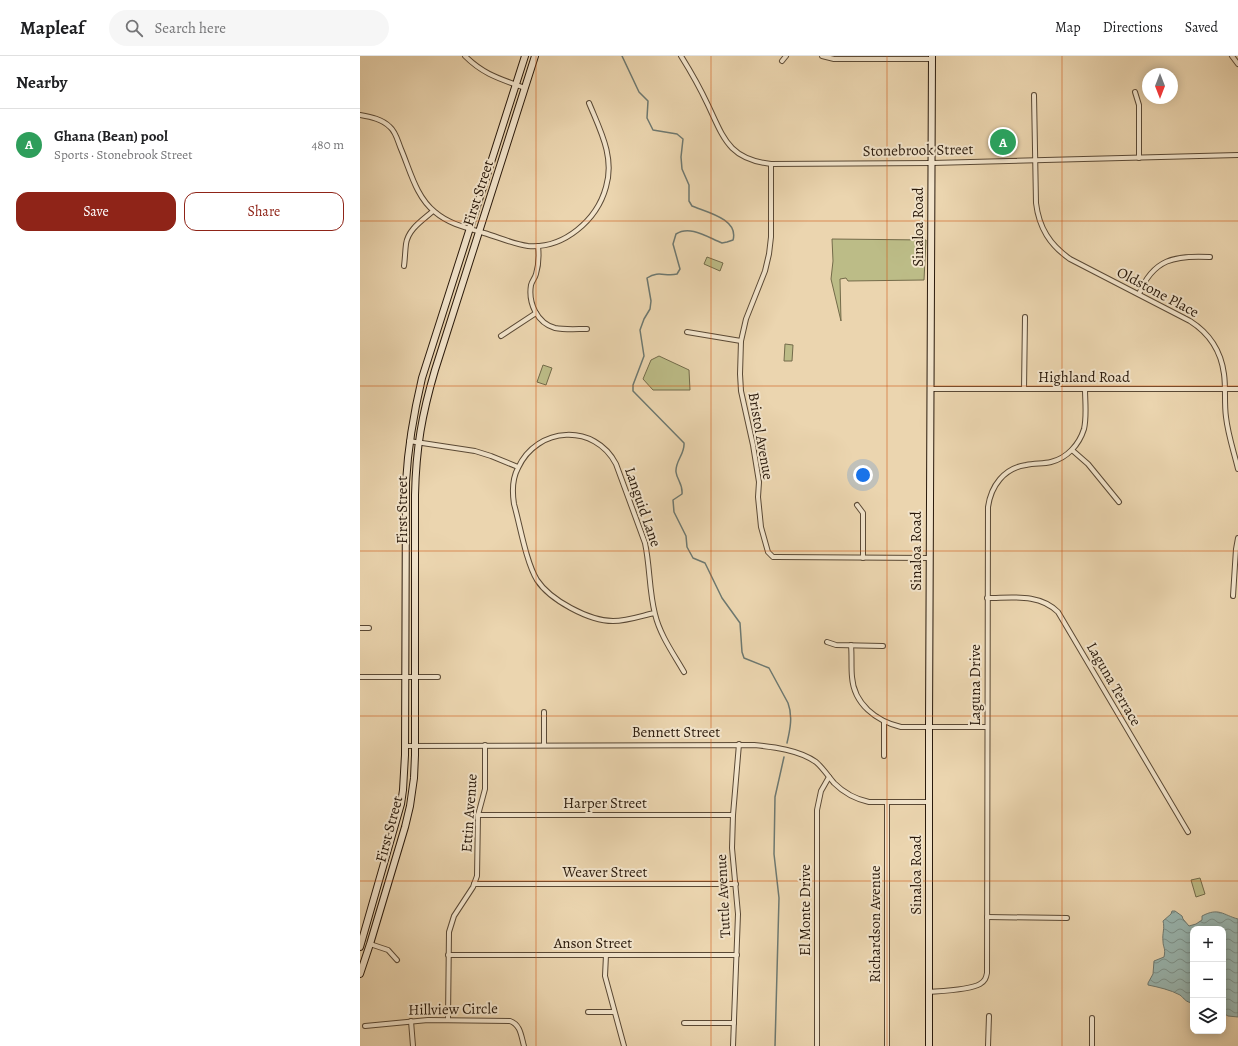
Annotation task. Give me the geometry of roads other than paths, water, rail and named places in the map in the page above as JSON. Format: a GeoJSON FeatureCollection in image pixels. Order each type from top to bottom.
{"type":"FeatureCollection","features":[{"type":"Feature","properties":{"kind":"main road","name":"First Street"},"geometry":{"type":"LineString","coordinates":[[360,948],[400,804],[404,776],[406,677],[406,482],[409,441],[415,407],[422,378],[517,85],[525,56]]}},
{"type":"Feature","properties":{"kind":"main road","name":"First Street"},"geometry":{"type":"LineString","coordinates":[[360,974],[410,806],[414,778],[415,494],[418,442],[426,401],[535,56]]}},
{"type":"Feature","properties":{"kind":"main road","name":"Sinaloa Road"},"geometry":{"type":"LineString","coordinates":[[929,1046],[932,58]]}},
{"type":"Feature","properties":{"kind":"street"},"geometry":{"type":"LineString","coordinates":[[465,56],[479,69],[491,76],[525,88]]}},
{"type":"Feature","properties":{"kind":"street","name":"Stonebrook Street"},"geometry":{"type":"LineString","coordinates":[[681,56],[697,82],[720,133],[727,143],[736,152],[759,163],[932,163],[1238,155]]}},
{"type":"Feature","properties":{"kind":"street"},"geometry":{"type":"LineString","coordinates":[[782,61],[786,56]]}},
{"type":"Feature","properties":{"kind":"street"},"geometry":{"type":"LineString","coordinates":[[822,56],[834,59],[932,58]]}},
{"type":"Feature","properties":{"kind":"street"},"geometry":{"type":"LineString","coordinates":[[1232,56],[1238,64]]}},
{"type":"Feature","properties":{"kind":"street"},"geometry":{"type":"LineString","coordinates":[[1135,92],[1139,105],[1139,158]]}},
{"type":"Feature","properties":{"kind":"street","name":"Oldstone Place"},"geometry":{"type":"LineString","coordinates":[[1034,95],[1037,212],[1042,228],[1050,241],[1059,251],[1070,259],[1190,321],[1207,334],[1216,346],[1222,360],[1226,419],[1238,469]]}},
{"type":"Feature","properties":{"kind":"street"},"geometry":{"type":"LineString","coordinates":[[360,115],[372,117],[382,121],[392,128],[419,193],[433,211],[448,221],[519,244],[538,246],[559,240],[578,229],[593,214],[604,194],[609,174],[608,154],[604,138],[589,103]]}},
{"type":"Feature","properties":{"kind":"street","name":"Bristol Avenue"},"geometry":{"type":"LineString","coordinates":[[771,164],[771,237],[769,254],[765,271],[746,319],[741,341],[740,369],[741,391],[753,445],[759,482],[759,512],[768,552],[773,557],[930,558]]}},
{"type":"Feature","properties":{"kind":"street"},"geometry":{"type":"LineString","coordinates":[[404,266],[406,243],[409,236],[417,224],[433,211]]}},
{"type":"Feature","properties":{"kind":"street"},"geometry":{"type":"LineString","coordinates":[[538,246],[539,264],[530,292],[536,313],[544,322],[555,328],[587,329]]}},
{"type":"Feature","properties":{"kind":"street"},"geometry":{"type":"LineString","coordinates":[[1139,294],[1149,276],[1165,263],[1185,256],[1210,257]]}},
{"type":"Feature","properties":{"kind":"street"},"geometry":{"type":"LineString","coordinates":[[500,336],[536,313]]}},
{"type":"Feature","properties":{"kind":"street"},"geometry":{"type":"LineString","coordinates":[[1024,389],[1026,317]]}},
{"type":"Feature","properties":{"kind":"street"},"geometry":{"type":"LineString","coordinates":[[687,332],[741,341]]}},
{"type":"Feature","properties":{"kind":"street","name":"Laguna Drive"},"geometry":{"type":"LineString","coordinates":[[929,992],[978,985],[984,980],[987,973],[987,598],[988,507],[990,496],[994,486],[1003,476],[1014,468],[1026,464],[1052,462],[1063,457],[1072,450],[1080,439],[1084,428],[1085,389]]}},
{"type":"Feature","properties":{"kind":"street","name":"Highland Road"},"geometry":{"type":"LineString","coordinates":[[930,390],[1238,389]]}},
{"type":"Feature","properties":{"kind":"street","name":"Languid Lane"},"geometry":{"type":"LineString","coordinates":[[518,467],[534,446],[559,435],[573,434],[586,437],[598,442],[607,450],[616,464],[645,543],[654,613],[663,637],[684,672]]}},
{"type":"Feature","properties":{"kind":"street"},"geometry":{"type":"LineString","coordinates":[[409,441],[475,451],[518,467],[513,485],[514,504],[531,566],[537,579],[545,590],[562,603],[600,620],[621,621],[654,613]]}},
{"type":"Feature","properties":{"kind":"street"},"geometry":{"type":"LineString","coordinates":[[1072,450],[1088,464],[1119,502]]}},
{"type":"Feature","properties":{"kind":"street"},"geometry":{"type":"LineString","coordinates":[[857,504],[863,513],[863,558]]}},
{"type":"Feature","properties":{"kind":"street"},"geometry":{"type":"LineString","coordinates":[[1233,596],[1238,538]]}},
{"type":"Feature","properties":{"kind":"street","name":"Laguna Terrace"},"geometry":{"type":"LineString","coordinates":[[987,598],[1035,598],[1048,603],[1058,612],[1188,832]]}},
{"type":"Feature","properties":{"kind":"street"},"geometry":{"type":"LineString","coordinates":[[360,628],[369,628]]}},
{"type":"Feature","properties":{"kind":"street"},"geometry":{"type":"LineString","coordinates":[[827,642],[836,645],[883,646]]}},
{"type":"Feature","properties":{"kind":"street"},"geometry":{"type":"LineString","coordinates":[[851,646],[852,676],[856,693],[867,710],[884,722],[901,727],[987,727]]}},
{"type":"Feature","properties":{"kind":"street"},"geometry":{"type":"LineString","coordinates":[[360,677],[438,677]]}},
{"type":"Feature","properties":{"kind":"street"},"geometry":{"type":"LineString","coordinates":[[544,712],[544,744]]}},
{"type":"Feature","properties":{"kind":"street"},"geometry":{"type":"LineString","coordinates":[[884,722],[884,756]]}},
{"type":"Feature","properties":{"kind":"street","name":"Bennett Street"},"geometry":{"type":"LineString","coordinates":[[405,746],[485,744],[739,744],[766,746],[800,754],[817,763],[841,789],[854,798],[869,802],[929,802]]}},
{"type":"Feature","properties":{"kind":"street","name":"Ettin Avenue"},"geometry":{"type":"LineString","coordinates":[[448,1019],[449,932],[454,916],[468,897],[474,884],[478,867],[478,815],[485,789],[485,744]]}},
{"type":"Feature","properties":{"kind":"street","name":"Tuttle Avenue"},"geometry":{"type":"LineString","coordinates":[[733,1046],[738,914],[732,848],[733,815],[739,744]]}},
{"type":"Feature","properties":{"kind":"street","name":"El Monte Drive"},"geometry":{"type":"LineString","coordinates":[[817,1046],[817,810],[821,791],[829,776]]}},
{"type":"Feature","properties":{"kind":"street","name":"Richardson Avenue"},"geometry":{"type":"LineString","coordinates":[[887,802],[887,1046]]}},
{"type":"Feature","properties":{"kind":"street","name":"Harper Street"},"geometry":{"type":"LineString","coordinates":[[478,815],[733,815]]}},
{"type":"Feature","properties":{"kind":"street","name":"Weaver Street"},"geometry":{"type":"LineString","coordinates":[[474,884],[736,884]]}},
{"type":"Feature","properties":{"kind":"street"},"geometry":{"type":"LineString","coordinates":[[987,917],[1067,918]]}},
{"type":"Feature","properties":{"kind":"street"},"geometry":{"type":"LineString","coordinates":[[370,944],[388,950],[396,960]]}},
{"type":"Feature","properties":{"kind":"street","name":"Anson Street"},"geometry":{"type":"LineString","coordinates":[[448,955],[737,955]]}},
{"type":"Feature","properties":{"kind":"street"},"geometry":{"type":"LineString","coordinates":[[606,955],[605,976],[624,1046]]}},
{"type":"Feature","properties":{"kind":"street"},"geometry":{"type":"LineString","coordinates":[[588,1012],[614,1012]]}},
{"type":"Feature","properties":{"kind":"street"},"geometry":{"type":"LineString","coordinates":[[988,1016],[988,1046]]}},
{"type":"Feature","properties":{"kind":"street"},"geometry":{"type":"LineString","coordinates":[[1092,1018],[1092,1046]]}},
{"type":"Feature","properties":{"kind":"street","name":"Hillview Circle"},"geometry":{"type":"LineString","coordinates":[[365,1026],[448,1019],[499,1020],[514,1023],[520,1028],[524,1046]]}},
{"type":"Feature","properties":{"kind":"street"},"geometry":{"type":"LineString","coordinates":[[411,1021],[413,1046]]}},
{"type":"Feature","properties":{"kind":"street"},"geometry":{"type":"LineString","coordinates":[[684,1023],[734,1023]]}},
{"type":"Feature","properties":{"kind":"water"},"geometry":{"type":"Polygon","coordinates":[[[1172,911],[1175,911],[1182,916],[1189,926],[1202,920],[1202,916],[1213,912],[1238,919],[1238,1017],[1226,1015],[1226,926],[1190,926],[1190,1003],[1180,995],[1173,992],[1148,985],[1153,974],[1154,961],[1164,957],[1163,921],[1171,914],[1172,911]]]}},
{"type":"Feature","properties":{"kind":"waterway"},"geometry":{"type":"LineString","coordinates":[[622,56],[639,92],[648,101],[647,118],[653,130],[677,134],[683,139],[681,157],[682,169],[689,185],[689,201],[692,206],[720,217],[731,227],[734,233],[733,240],[722,243],[693,231],[676,234],[673,244],[680,269],[677,274],[655,274],[647,278],[651,301],[650,309],[640,330],[644,356],[633,385],[633,391],[684,443],[683,451],[676,468],[676,472],[682,487],[682,494],[673,500],[674,512],[686,536],[687,547],[693,558],[705,563],[722,598],[740,623],[742,652],[744,658],[769,668],[788,703],[791,718],[787,743]]}},
{"type":"Feature","properties":{"kind":"waterway"},"geometry":{"type":"LineString","coordinates":[[775,1046],[779,898],[774,854],[775,797],[784,757]]}},
{"type":"Feature","properties":{"kind":"place","name":"Ghana (Bean) pool"},"geometry":{"type":"Point","coordinates":[1003,142]}}]}
